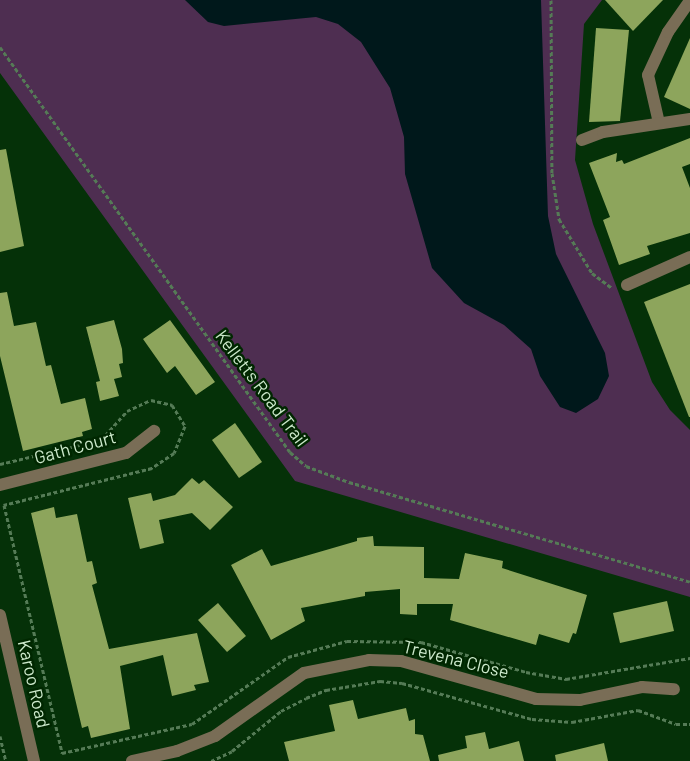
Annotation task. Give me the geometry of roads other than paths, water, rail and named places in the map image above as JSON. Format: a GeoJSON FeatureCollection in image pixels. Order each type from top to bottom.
{"type":"FeatureCollection","features":[{"type":"Feature","properties":{"kind":"street"},"geometry":{"type":"LineString","coordinates":[[660,123],[648,75],[663,40],[690,0]]}},
{"type":"Feature","properties":{"kind":"street"},"geometry":{"type":"LineString","coordinates":[[582,140],[603,132],[690,119]]}},
{"type":"Feature","properties":{"kind":"street"},"geometry":{"type":"LineString","coordinates":[[627,284],[690,257]]}},
{"type":"Feature","properties":{"kind":"street","name":"Gath Court"},"geometry":{"type":"LineString","coordinates":[[0,485],[126,453],[154,431]]}},
{"type":"Feature","properties":{"kind":"street","name":"Karoo Road"},"geometry":{"type":"LineString","coordinates":[[0,615],[34,761]]}},
{"type":"Feature","properties":{"kind":"street","name":"Trevena Close"},"geometry":{"type":"LineString","coordinates":[[132,761],[177,750],[215,736],[304,673],[369,660],[401,661],[536,699],[580,700],[642,687],[674,689]]}},
{"type":"Feature","properties":{"kind":"water"},"geometry":{"type":"Polygon","coordinates":[[[185,0],[541,0],[548,216],[556,254],[605,353],[609,376],[598,399],[576,413],[560,407],[540,376],[531,349],[504,325],[464,303],[432,268],[405,174],[404,137],[390,88],[361,42],[338,24],[316,17],[224,26],[208,22],[185,0]]]}}]}
